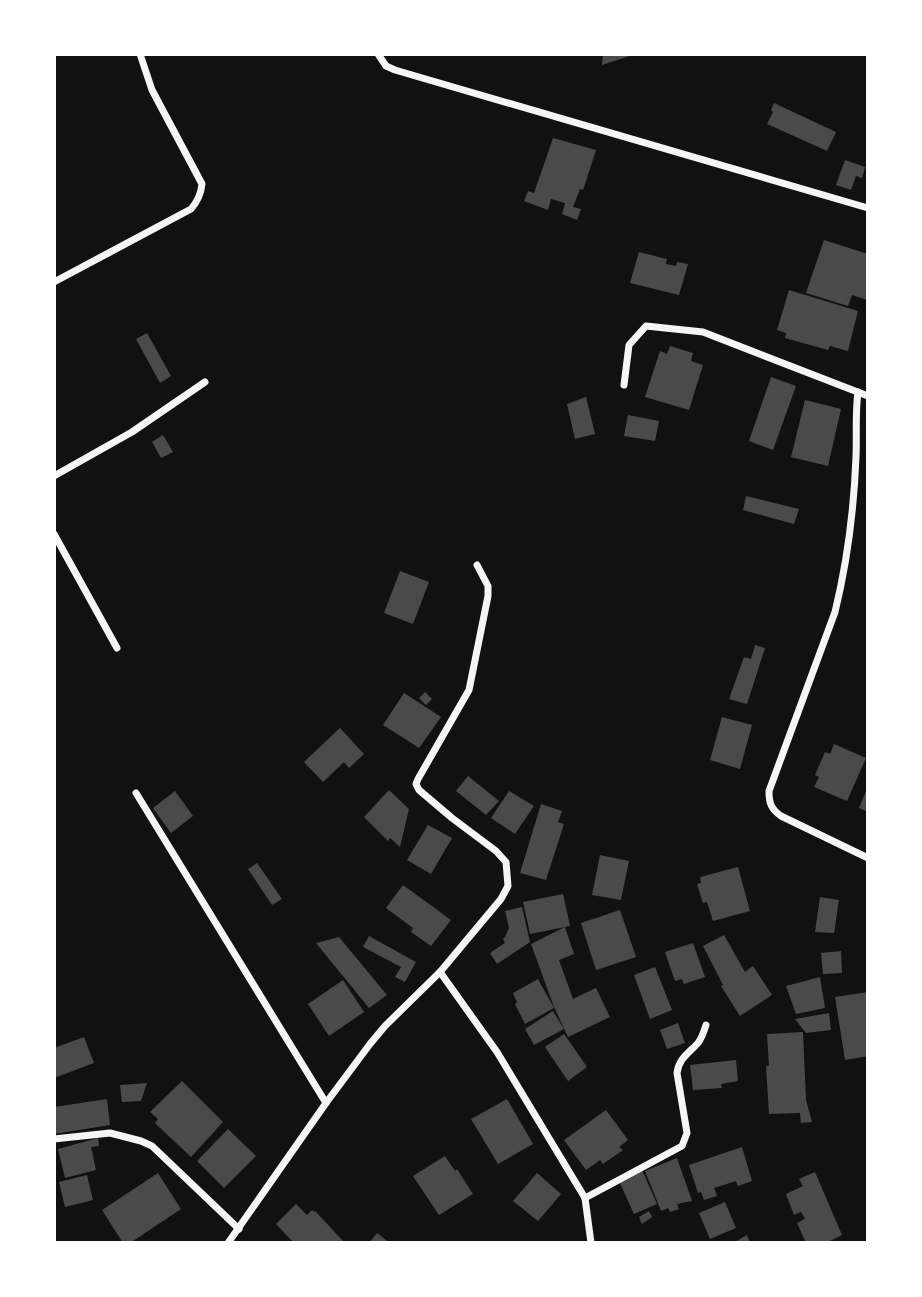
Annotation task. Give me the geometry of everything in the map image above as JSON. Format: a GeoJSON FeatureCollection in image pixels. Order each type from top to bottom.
{"type":"FeatureCollection","features":[{"type":"Feature","properties":{"kind":"street"},"geometry":{"type":"LineString","coordinates":[[54,282],[191,209],[201,193],[202,184],[152,90],[141,54]]}},
{"type":"Feature","properties":{"kind":"street"},"geometry":{"type":"LineString","coordinates":[[378,54],[386,65],[395,70],[868,208]]}},
{"type":"Feature","properties":{"kind":"street"},"geometry":{"type":"LineString","coordinates":[[624,385],[629,345],[646,326],[703,332],[868,396]]}},
{"type":"Feature","properties":{"kind":"street"},"geometry":{"type":"LineString","coordinates":[[54,476],[132,432],[205,382]]}},
{"type":"Feature","properties":{"kind":"street"},"geometry":{"type":"LineString","coordinates":[[859,392],[853,498],[842,584],[835,612],[769,791],[769,802],[781,816],[868,858]]}},
{"type":"Feature","properties":{"kind":"street"},"geometry":{"type":"LineString","coordinates":[[54,534],[117,648]]}},
{"type":"Feature","properties":{"kind":"street"},"geometry":{"type":"LineString","coordinates":[[228,1243],[326,1103],[385,1026],[440,972],[501,899],[508,886],[506,862],[496,851],[436,806],[416,784],[469,690],[488,596],[488,586],[477,565]]}},
{"type":"Feature","properties":{"kind":"street"},"geometry":{"type":"LineString","coordinates":[[136,793],[326,1103]]}},
{"type":"Feature","properties":{"kind":"street"},"geometry":{"type":"LineString","coordinates":[[440,972],[497,1052],[585,1198],[591,1243]]}},
{"type":"Feature","properties":{"kind":"street"},"geometry":{"type":"LineString","coordinates":[[585,1198],[682,1146],[687,1133],[678,1065],[698,1043],[706,1026]]}},
{"type":"Feature","properties":{"kind":"street"},"geometry":{"type":"LineString","coordinates":[[54,1139],[110,1133],[142,1141],[152,1146],[239,1229]]}},
{"type":"Feature","properties":{"kind":"building"},"geometry":{"type":"Polygon","coordinates":[[[603,54],[633,54],[633,55],[602,65],[603,54]]]}},
{"type":"Feature","properties":{"kind":"building"},"geometry":{"type":"Polygon","coordinates":[[[774,103],[836,132],[827,151],[767,124],[774,103]]]}},
{"type":"Feature","properties":{"kind":"building"},"geometry":{"type":"Polygon","coordinates":[[[553,138],[596,150],[583,190],[580,189],[573,207],[581,209],[577,220],[562,214],[565,203],[551,199],[548,210],[524,201],[528,191],[534,193],[553,138]]]}},
{"type":"Feature","properties":{"kind":"building"},"geometry":{"type":"Polygon","coordinates":[[[845,160],[865,167],[862,178],[856,176],[851,190],[836,185],[845,160]]]}},
{"type":"Feature","properties":{"kind":"building"},"geometry":{"type":"Polygon","coordinates":[[[824,240],[868,254],[867,300],[852,295],[848,306],[806,293],[824,240]]]}},
{"type":"Feature","properties":{"kind":"building"},"geometry":{"type":"Polygon","coordinates":[[[639,252],[667,259],[666,264],[688,264],[679,295],[630,283],[639,252]]]}},
{"type":"Feature","properties":{"kind":"building"},"geometry":{"type":"Polygon","coordinates":[[[789,290],[858,311],[848,351],[830,346],[828,350],[785,338],[786,333],[777,330],[789,290]]]}},
{"type":"Feature","properties":{"kind":"building"},"geometry":{"type":"Polygon","coordinates":[[[147,333],[171,376],[160,383],[136,339],[147,333]]]}},
{"type":"Feature","properties":{"kind":"building"},"geometry":{"type":"Polygon","coordinates":[[[670,346],[693,353],[691,361],[703,365],[689,410],[645,397],[660,351],[667,354],[670,346]]]}},
{"type":"Feature","properties":{"kind":"building"},"geometry":{"type":"Polygon","coordinates":[[[771,377],[796,386],[773,450],[749,441],[771,377]]]}},
{"type":"Feature","properties":{"kind":"building"},"geometry":{"type":"Polygon","coordinates":[[[586,397],[595,434],[575,439],[567,404],[586,397]]]}},
{"type":"Feature","properties":{"kind":"building"},"geometry":{"type":"Polygon","coordinates":[[[805,400],[841,409],[828,466],[791,457],[805,400]]]}},
{"type":"Feature","properties":{"kind":"building"},"geometry":{"type":"Polygon","coordinates":[[[628,415],[659,421],[655,441],[624,436],[628,415]]]}},
{"type":"Feature","properties":{"kind":"building"},"geometry":{"type":"Polygon","coordinates":[[[163,435],[173,452],[161,458],[152,442],[163,435]]]}},
{"type":"Feature","properties":{"kind":"building"},"geometry":{"type":"Polygon","coordinates":[[[746,496],[799,509],[794,524],[743,510],[746,496]]]}},
{"type":"Feature","properties":{"kind":"building"},"geometry":{"type":"Polygon","coordinates":[[[400,571],[429,582],[413,624],[384,613],[400,571]]]}},
{"type":"Feature","properties":{"kind":"building"},"geometry":{"type":"Polygon","coordinates":[[[755,645],[765,648],[747,704],[729,699],[744,657],[751,659],[755,645]]]}},
{"type":"Feature","properties":{"kind":"building"},"geometry":{"type":"Polygon","coordinates":[[[425,692],[432,699],[426,705],[419,698],[425,692]]]}},
{"type":"Feature","properties":{"kind":"building"},"geometry":{"type":"Polygon","coordinates":[[[404,693],[441,717],[419,748],[383,725],[404,693]]]}},
{"type":"Feature","properties":{"kind":"building"},"geometry":{"type":"Polygon","coordinates":[[[722,717],[752,725],[740,769],[710,760],[722,717]]]}},
{"type":"Feature","properties":{"kind":"building"},"geometry":{"type":"Polygon","coordinates":[[[340,728],[364,754],[349,768],[344,762],[323,782],[304,762],[340,728]]]}},
{"type":"Feature","properties":{"kind":"building"},"geometry":{"type":"Polygon","coordinates":[[[834,744],[866,758],[847,801],[814,787],[819,777],[815,775],[825,752],[830,754],[834,744]]]}},
{"type":"Feature","properties":{"kind":"building"},"geometry":{"type":"Polygon","coordinates":[[[468,776],[499,801],[486,815],[456,791],[468,776]]]}},
{"type":"Feature","properties":{"kind":"building"},"geometry":{"type":"Polygon","coordinates":[[[868,786],[868,812],[859,808],[868,786]]]}},
{"type":"Feature","properties":{"kind":"building"},"geometry":{"type":"Polygon","coordinates":[[[389,790],[409,809],[400,847],[390,838],[388,841],[364,817],[389,790]]]}},
{"type":"Feature","properties":{"kind":"building"},"geometry":{"type":"Polygon","coordinates":[[[175,791],[193,816],[171,833],[153,808],[175,791]]]}},
{"type":"Feature","properties":{"kind":"building"},"geometry":{"type":"Polygon","coordinates":[[[509,791],[534,806],[515,834],[491,818],[509,791]]]}},
{"type":"Feature","properties":{"kind":"building"},"geometry":{"type":"Polygon","coordinates":[[[541,804],[562,811],[558,822],[564,824],[546,880],[520,873],[541,804]]]}},
{"type":"Feature","properties":{"kind":"building"},"geometry":{"type":"Polygon","coordinates":[[[428,825],[452,838],[431,874],[407,860],[428,825]]]}},
{"type":"Feature","properties":{"kind":"building"},"geometry":{"type":"Polygon","coordinates":[[[600,855],[629,861],[621,900],[592,895],[600,855]]]}},
{"type":"Feature","properties":{"kind":"building"},"geometry":{"type":"Polygon","coordinates":[[[257,863],[282,899],[272,905],[248,869],[257,863]]]}},
{"type":"Feature","properties":{"kind":"building"},"geometry":{"type":"Polygon","coordinates":[[[738,867],[750,911],[713,921],[697,884],[701,883],[700,877],[738,867]]]}},
{"type":"Feature","properties":{"kind":"building"},"geometry":{"type":"Polygon","coordinates":[[[403,885],[451,920],[431,946],[411,932],[413,928],[386,908],[403,885]]]}},
{"type":"Feature","properties":{"kind":"building"},"geometry":{"type":"Polygon","coordinates":[[[563,894],[570,926],[530,934],[523,902],[563,894]]]}},
{"type":"Feature","properties":{"kind":"building"},"geometry":{"type":"Polygon","coordinates":[[[820,897],[839,900],[834,933],[815,932],[820,897]]]}},
{"type":"Feature","properties":{"kind":"building"},"geometry":{"type":"Polygon","coordinates":[[[522,907],[530,942],[497,964],[490,953],[505,943],[503,939],[509,928],[505,911],[522,907]]]}},
{"type":"Feature","properties":{"kind":"building"},"geometry":{"type":"Polygon","coordinates":[[[620,910],[636,957],[596,970],[581,923],[620,910]]]}},
{"type":"Feature","properties":{"kind":"building"},"geometry":{"type":"Polygon","coordinates":[[[565,927],[574,954],[559,960],[573,999],[596,988],[610,1017],[568,1037],[531,944],[565,927]]]}},
{"type":"Feature","properties":{"kind":"building"},"geometry":{"type":"Polygon","coordinates":[[[724,935],[745,972],[753,966],[772,995],[740,1016],[721,986],[723,985],[703,946],[724,935]]]}},
{"type":"Feature","properties":{"kind":"building"},"geometry":{"type":"Polygon","coordinates":[[[369,936],[416,962],[405,982],[395,977],[401,967],[363,947],[369,936]]]}},
{"type":"Feature","properties":{"kind":"building"},"geometry":{"type":"Polygon","coordinates":[[[339,937],[387,995],[369,1008],[316,943],[339,937]]]}},
{"type":"Feature","properties":{"kind":"building"},"geometry":{"type":"Polygon","coordinates":[[[693,943],[705,977],[684,984],[682,979],[675,981],[665,952],[693,943]]]}},
{"type":"Feature","properties":{"kind":"building"},"geometry":{"type":"Polygon","coordinates":[[[841,951],[842,973],[823,974],[821,953],[841,951]]]}},
{"type":"Feature","properties":{"kind":"building"},"geometry":{"type":"Polygon","coordinates":[[[655,967],[672,1010],[650,1019],[634,975],[655,967]]]}},
{"type":"Feature","properties":{"kind":"building"},"geometry":{"type":"Polygon","coordinates":[[[820,977],[825,1008],[796,1014],[786,986],[820,977]]]}},
{"type":"Feature","properties":{"kind":"building"},"geometry":{"type":"Polygon","coordinates":[[[538,979],[554,1008],[525,1024],[515,1004],[517,1002],[513,993],[538,979]]]}},
{"type":"Feature","properties":{"kind":"building"},"geometry":{"type":"Polygon","coordinates":[[[343,980],[364,1012],[329,1036],[308,1004],[343,980]]]}},
{"type":"Feature","properties":{"kind":"building"},"geometry":{"type":"Polygon","coordinates":[[[868,992],[868,1056],[845,1060],[835,997],[868,992]]]}},
{"type":"Feature","properties":{"kind":"building"},"geometry":{"type":"Polygon","coordinates":[[[553,1011],[564,1029],[534,1045],[525,1029],[553,1011]]]}},
{"type":"Feature","properties":{"kind":"building"},"geometry":{"type":"Polygon","coordinates":[[[829,1013],[831,1030],[806,1033],[795,1019],[829,1013]]]}},
{"type":"Feature","properties":{"kind":"building"},"geometry":{"type":"Polygon","coordinates":[[[678,1023],[685,1043],[667,1049],[660,1030],[678,1023]]]}},
{"type":"Feature","properties":{"kind":"building"},"geometry":{"type":"Polygon","coordinates":[[[803,1032],[806,1100],[812,1122],[801,1123],[800,1113],[769,1114],[766,1066],[769,1066],[767,1034],[803,1032]]]}},
{"type":"Feature","properties":{"kind":"building"},"geometry":{"type":"Polygon","coordinates":[[[564,1034],[587,1067],[568,1081],[545,1047],[564,1034]]]}},
{"type":"Feature","properties":{"kind":"building"},"geometry":{"type":"Polygon","coordinates":[[[84,1037],[94,1063],[54,1078],[54,1048],[84,1037]]]}},
{"type":"Feature","properties":{"kind":"building"},"geometry":{"type":"Polygon","coordinates":[[[736,1060],[738,1081],[721,1084],[722,1088],[693,1090],[690,1065],[736,1060]]]}},
{"type":"Feature","properties":{"kind":"building"},"geometry":{"type":"Polygon","coordinates":[[[182,1081],[223,1122],[191,1157],[155,1123],[158,1119],[150,1112],[182,1081]]]}},
{"type":"Feature","properties":{"kind":"building"},"geometry":{"type":"Polygon","coordinates":[[[147,1083],[141,1101],[122,1102],[120,1085],[147,1083]]]}},
{"type":"Feature","properties":{"kind":"building"},"geometry":{"type":"Polygon","coordinates":[[[107,1099],[110,1125],[54,1134],[54,1107],[107,1099]]]}},
{"type":"Feature","properties":{"kind":"building"},"geometry":{"type":"Polygon","coordinates":[[[507,1099],[533,1144],[498,1164],[471,1119],[507,1099]]]}},
{"type":"Feature","properties":{"kind":"building"},"geometry":{"type":"Polygon","coordinates":[[[606,1110],[628,1140],[619,1147],[623,1150],[603,1164],[600,1160],[586,1170],[564,1140],[606,1110]]]}},
{"type":"Feature","properties":{"kind":"building"},"geometry":{"type":"Polygon","coordinates":[[[228,1129],[256,1156],[224,1188],[197,1161],[228,1129]]]}},
{"type":"Feature","properties":{"kind":"building"},"geometry":{"type":"Polygon","coordinates":[[[98,1138],[99,1146],[91,1147],[96,1170],[65,1178],[58,1149],[98,1138]]]}},
{"type":"Feature","properties":{"kind":"building"},"geometry":{"type":"Polygon","coordinates":[[[742,1147],[752,1181],[738,1186],[736,1181],[714,1188],[717,1196],[704,1200],[701,1192],[698,1193],[689,1165],[742,1147]]]}},
{"type":"Feature","properties":{"kind":"building"},"geometry":{"type":"Polygon","coordinates":[[[445,1156],[473,1194],[439,1215],[413,1176],[445,1156]]]}},
{"type":"Feature","properties":{"kind":"building"},"geometry":{"type":"Polygon","coordinates":[[[677,1158],[692,1201],[677,1204],[679,1209],[670,1212],[668,1208],[661,1211],[645,1171],[677,1158]]]}},
{"type":"Feature","properties":{"kind":"building"},"geometry":{"type":"Polygon","coordinates":[[[642,1170],[657,1204],[634,1214],[619,1181],[642,1170]]]}},
{"type":"Feature","properties":{"kind":"building"},"geometry":{"type":"Polygon","coordinates":[[[815,1172],[842,1235],[826,1243],[806,1243],[797,1223],[805,1219],[801,1212],[794,1215],[786,1194],[803,1186],[799,1179],[815,1172]]]}},
{"type":"Feature","properties":{"kind":"building"},"geometry":{"type":"Polygon","coordinates":[[[158,1173],[181,1209],[130,1243],[123,1243],[102,1210],[158,1173]]]}},
{"type":"Feature","properties":{"kind":"building"},"geometry":{"type":"Polygon","coordinates":[[[537,1173],[561,1194],[538,1221],[513,1201],[537,1173]]]}},
{"type":"Feature","properties":{"kind":"building"},"geometry":{"type":"Polygon","coordinates":[[[87,1175],[93,1200],[65,1207],[59,1182],[87,1175]]]}},
{"type":"Feature","properties":{"kind":"building"},"geometry":{"type":"Polygon","coordinates":[[[725,1202],[736,1228],[710,1239],[699,1213],[725,1202]]]}},
{"type":"Feature","properties":{"kind":"building"},"geometry":{"type":"Polygon","coordinates":[[[296,1204],[307,1215],[312,1210],[315,1211],[345,1243],[294,1243],[276,1224],[296,1204]]]}},
{"type":"Feature","properties":{"kind":"building"},"geometry":{"type":"Polygon","coordinates":[[[649,1211],[652,1217],[642,1224],[639,1217],[649,1211]]]}},
{"type":"Feature","properties":{"kind":"building"},"geometry":{"type":"Polygon","coordinates":[[[377,1233],[390,1243],[369,1243],[377,1233]]]}},
{"type":"Feature","properties":{"kind":"building"},"geometry":{"type":"Polygon","coordinates":[[[747,1235],[750,1243],[733,1243],[747,1235]]]}}]}
